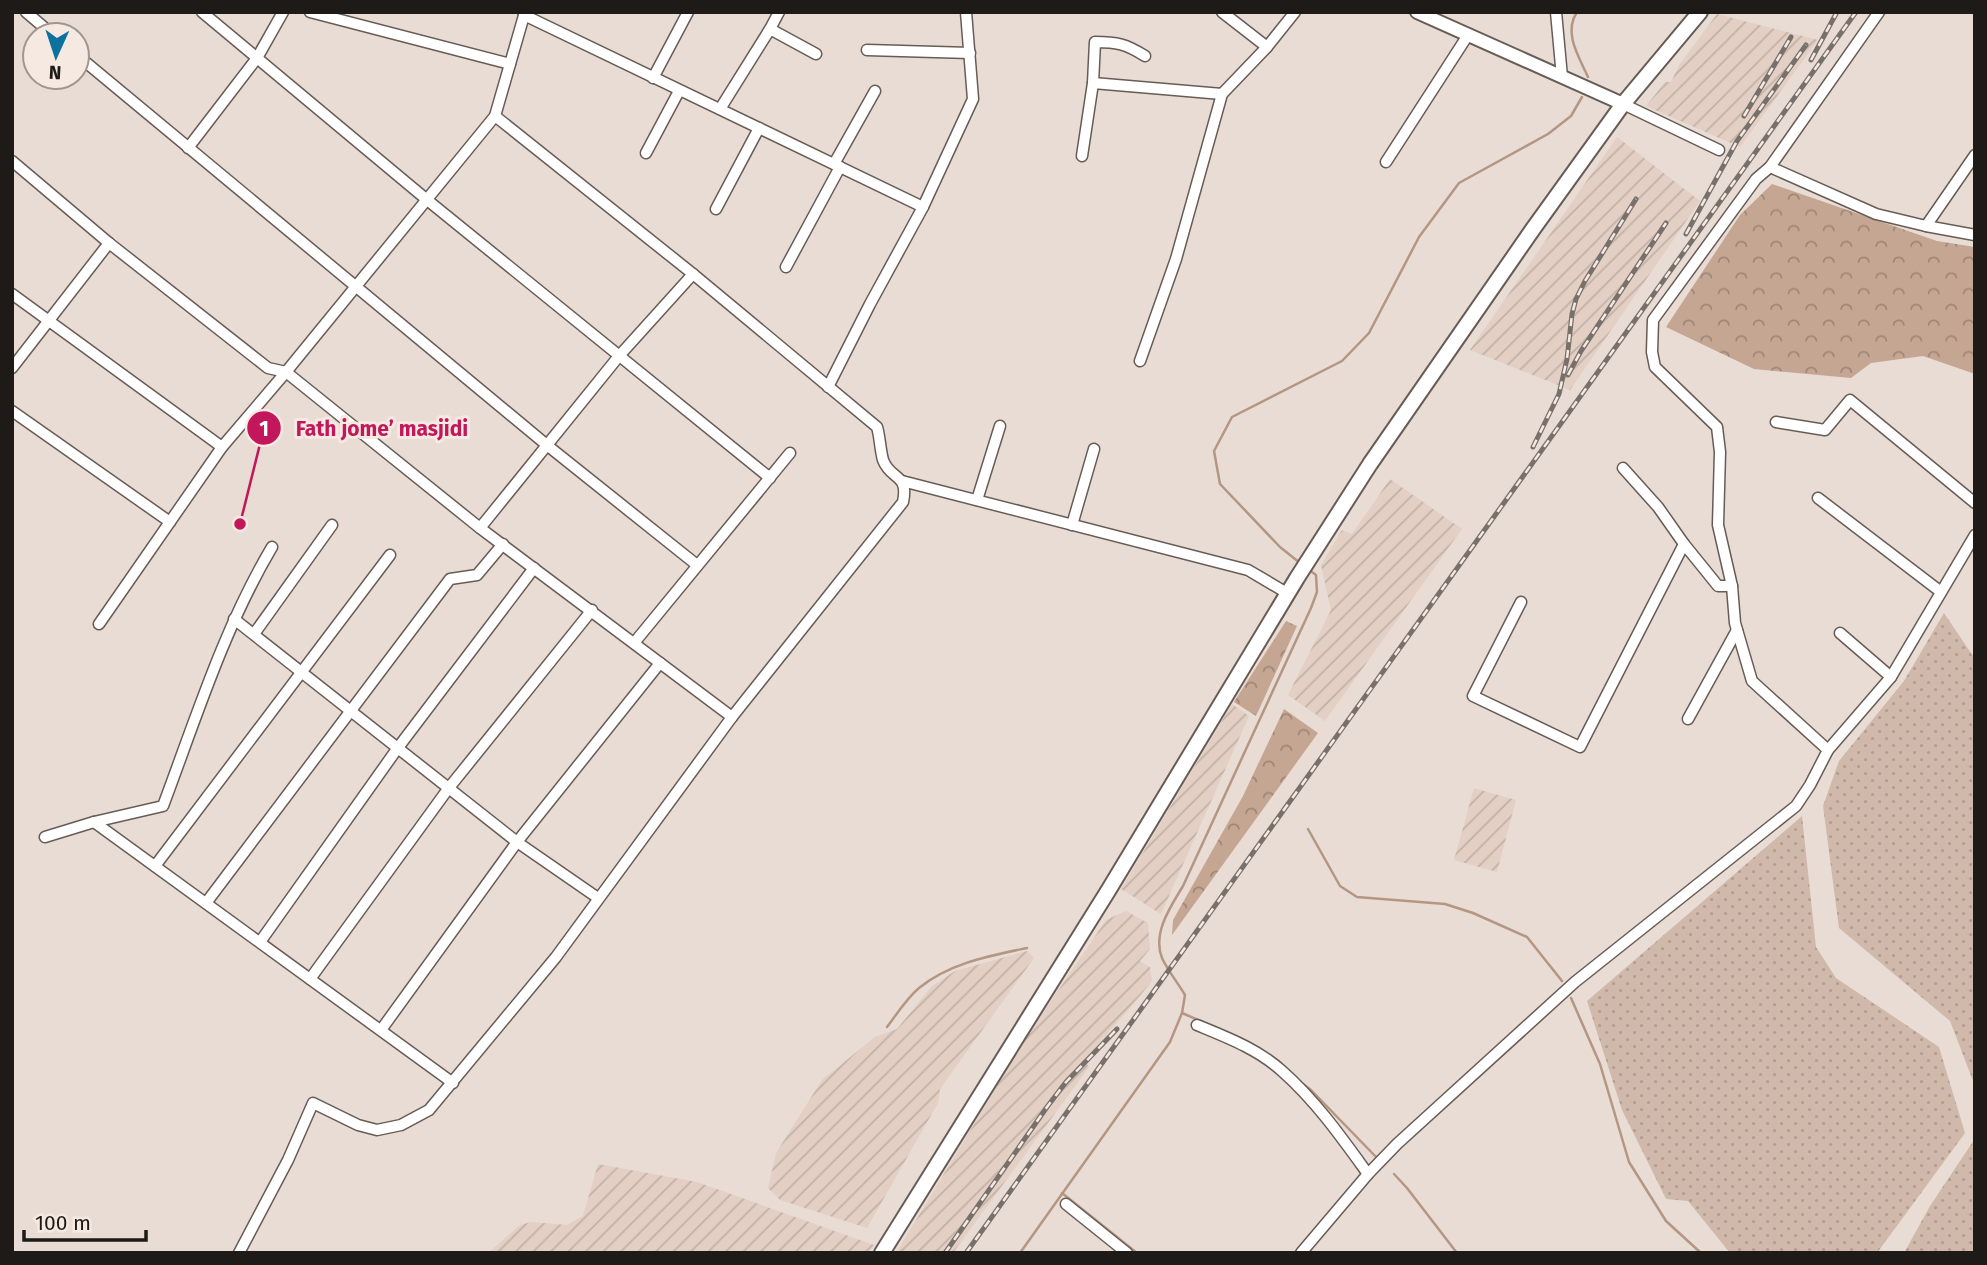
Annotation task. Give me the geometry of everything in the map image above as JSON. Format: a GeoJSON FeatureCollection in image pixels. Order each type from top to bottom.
{"type":"FeatureCollection","features":[{"type":"Feature","properties":{"kind":"main road"},"geometry":{"type":"LineString","coordinates":[[882,1253],[1108,891],[1287,593],[1413,400],[1623,104],[1700,12]]}},
{"type":"Feature","properties":{"kind":"street"},"geometry":{"type":"LineString","coordinates":[[202,12],[426,199],[769,478]]}},
{"type":"Feature","properties":{"kind":"street"},"geometry":{"type":"LineString","coordinates":[[188,148],[257,58],[283,12]]}},
{"type":"Feature","properties":{"kind":"street"},"geometry":{"type":"LineString","coordinates":[[310,12],[510,64]]}},
{"type":"Feature","properties":{"kind":"street"},"geometry":{"type":"LineString","coordinates":[[653,78],[688,12]]}},
{"type":"Feature","properties":{"kind":"street"},"geometry":{"type":"LineString","coordinates":[[720,109],[779,12]]}},
{"type":"Feature","properties":{"kind":"street"},"geometry":{"type":"LineString","coordinates":[[828,387],[923,207],[973,99],[966,12]]}},
{"type":"Feature","properties":{"kind":"street"},"geometry":{"type":"LineString","coordinates":[[1222,12],[1267,47]]}},
{"type":"Feature","properties":{"kind":"street"},"geometry":{"type":"LineString","coordinates":[[1140,361],[1176,259],[1223,94],[1295,12]]}},
{"type":"Feature","properties":{"kind":"street"},"geometry":{"type":"LineString","coordinates":[[1418,12],[1719,150]]}},
{"type":"Feature","properties":{"kind":"street"},"geometry":{"type":"LineString","coordinates":[[1556,12],[1562,77]]}},
{"type":"Feature","properties":{"kind":"street"},"geometry":{"type":"LineString","coordinates":[[1828,750],[1752,681],[1737,630],[1732,586],[1717,525],[1720,452],[1717,428],[1655,367],[1652,352],[1653,320],[1756,178],[1770,167],[1879,12]]}},
{"type":"Feature","properties":{"kind":"street"},"geometry":{"type":"LineString","coordinates":[[99,624],[222,447],[495,116],[525,14],[923,207]]}},
{"type":"Feature","properties":{"kind":"street"},"geometry":{"type":"LineString","coordinates":[[771,29],[816,54]]}},
{"type":"Feature","properties":{"kind":"street"},"geometry":{"type":"LineString","coordinates":[[1387,162],[1468,35]]}},
{"type":"Feature","properties":{"kind":"street"},"geometry":{"type":"LineString","coordinates":[[1082,156],[1093,83],[1095,42],[1128,45],[1145,57]]}},
{"type":"Feature","properties":{"kind":"street"},"geometry":{"type":"LineString","coordinates":[[867,50],[970,52]]}},
{"type":"Feature","properties":{"kind":"street"},"geometry":{"type":"LineString","coordinates":[[91,67],[548,446],[698,565]]}},
{"type":"Feature","properties":{"kind":"street"},"geometry":{"type":"LineString","coordinates":[[1093,83],[1223,94]]}},
{"type":"Feature","properties":{"kind":"street"},"geometry":{"type":"LineString","coordinates":[[646,153],[680,91]]}},
{"type":"Feature","properties":{"kind":"street"},"geometry":{"type":"LineString","coordinates":[[786,267],[875,91]]}},
{"type":"Feature","properties":{"kind":"street"},"geometry":{"type":"LineString","coordinates":[[495,116],[693,274],[877,427],[888,469],[902,481],[1248,570],[1287,593]]}},
{"type":"Feature","properties":{"kind":"street"},"geometry":{"type":"LineString","coordinates":[[716,209],[759,128]]}},
{"type":"Feature","properties":{"kind":"street"},"geometry":{"type":"LineString","coordinates":[[1926,226],[1975,155]]}},
{"type":"Feature","properties":{"kind":"street"},"geometry":{"type":"LineString","coordinates":[[12,161],[109,243],[268,368],[286,372],[480,528],[732,717]]}},
{"type":"Feature","properties":{"kind":"street"},"geometry":{"type":"LineString","coordinates":[[1770,167],[1876,214],[1975,235]]}},
{"type":"Feature","properties":{"kind":"street"},"geometry":{"type":"LineString","coordinates":[[12,368],[109,243]]}},
{"type":"Feature","properties":{"kind":"street"},"geometry":{"type":"LineString","coordinates":[[480,528],[619,356],[693,274]]}},
{"type":"Feature","properties":{"kind":"street"},"geometry":{"type":"LineString","coordinates":[[12,294],[222,447]]}},
{"type":"Feature","properties":{"kind":"street"},"geometry":{"type":"LineString","coordinates":[[1776,422],[1825,430],[1850,400],[1975,503]]}},
{"type":"Feature","properties":{"kind":"street"},"geometry":{"type":"LineString","coordinates":[[12,411],[170,522]]}},
{"type":"Feature","properties":{"kind":"street"},"geometry":{"type":"LineString","coordinates":[[977,500],[1000,426]]}},
{"type":"Feature","properties":{"kind":"street"},"geometry":{"type":"LineString","coordinates":[[1072,525],[1094,449]]}},
{"type":"Feature","properties":{"kind":"street"},"geometry":{"type":"LineString","coordinates":[[634,643],[790,453]]}},
{"type":"Feature","properties":{"kind":"street"},"geometry":{"type":"LineString","coordinates":[[1623,468],[1658,507],[1718,586],[1732,586]]}},
{"type":"Feature","properties":{"kind":"street"},"geometry":{"type":"LineString","coordinates":[[239,1253],[288,1160],[313,1103],[358,1125],[377,1130],[401,1125],[429,1110],[453,1083],[556,957],[732,717],[903,502],[905,491],[902,481]]}},
{"type":"Feature","properties":{"kind":"street"},"geometry":{"type":"LineString","coordinates":[[1818,498],[1941,592]]}},
{"type":"Feature","properties":{"kind":"street"},"geometry":{"type":"LineString","coordinates":[[254,634],[332,525]]}},
{"type":"Feature","properties":{"kind":"street"},"geometry":{"type":"LineString","coordinates":[[1301,1253],[1397,1143],[1575,982],[1796,806],[1828,750],[1891,677],[1975,535]]}},
{"type":"Feature","properties":{"kind":"street"},"geometry":{"type":"LineString","coordinates":[[206,903],[450,579],[477,575],[503,544]]}},
{"type":"Feature","properties":{"kind":"street"},"geometry":{"type":"LineString","coordinates":[[1521,601],[1473,696],[1580,747],[1684,544]]}},
{"type":"Feature","properties":{"kind":"street"},"geometry":{"type":"LineString","coordinates":[[45,837],[163,806],[234,620],[256,573],[272,547]]}},
{"type":"Feature","properties":{"kind":"street"},"geometry":{"type":"LineString","coordinates":[[155,866],[390,555]]}},
{"type":"Feature","properties":{"kind":"street"},"geometry":{"type":"LineString","coordinates":[[260,942],[397,749],[534,568]]}},
{"type":"Feature","properties":{"kind":"street"},"geometry":{"type":"LineString","coordinates":[[310,979],[448,789],[592,610]]}},
{"type":"Feature","properties":{"kind":"street"},"geometry":{"type":"LineString","coordinates":[[234,620],[517,842],[598,898]]}},
{"type":"Feature","properties":{"kind":"street"},"geometry":{"type":"LineString","coordinates":[[1688,719],[1737,630]]}},
{"type":"Feature","properties":{"kind":"street"},"geometry":{"type":"LineString","coordinates":[[1840,633],[1891,677]]}},
{"type":"Feature","properties":{"kind":"street"},"geometry":{"type":"LineString","coordinates":[[381,1030],[517,842],[660,663]]}},
{"type":"Feature","properties":{"kind":"street"},"geometry":{"type":"LineString","coordinates":[[94,822],[453,1083]]}},
{"type":"Feature","properties":{"kind":"street"},"geometry":{"type":"LineString","coordinates":[[1197,1025],[1242,1044],[1281,1069],[1326,1116],[1368,1174]]}},
{"type":"Feature","properties":{"kind":"street"},"geometry":{"type":"LineString","coordinates":[[1066,1204],[1127,1253]]}},
{"type":"Feature","properties":{"kind":"shaded area"},"geometry":{"type":"Polygon","coordinates":[[[1717,14],[1818,40],[1740,147],[1646,106],[1665,82],[1671,82],[1679,65],[1717,14]]]}},
{"type":"Feature","properties":{"kind":"shaded area"},"geometry":{"type":"Polygon","coordinates":[[[1617,137],[1700,201],[1570,390],[1470,350],[1617,137]]]}},
{"type":"Feature","properties":{"kind":"shaded area"},"geometry":{"type":"Polygon","coordinates":[[[1390,479],[1462,529],[1325,721],[1288,695],[1331,610],[1321,565],[1342,530],[1352,534],[1390,479]]]}},
{"type":"Feature","properties":{"kind":"shaded area"},"geometry":{"type":"Polygon","coordinates":[[[1944,613],[1975,659],[1975,1086],[1950,1021],[1839,928],[1823,806],[1839,761],[1904,681],[1944,613]]]}},
{"type":"Feature","properties":{"kind":"shaded area"},"geometry":{"type":"Polygon","coordinates":[[[1232,704],[1249,716],[1161,914],[1121,889],[1232,704]]]}},
{"type":"Feature","properties":{"kind":"shaded area"},"geometry":{"type":"Polygon","coordinates":[[[1474,788],[1516,800],[1497,872],[1454,860],[1474,788]]]}},
{"type":"Feature","properties":{"kind":"shaded area"},"geometry":{"type":"Polygon","coordinates":[[[1802,816],[1816,947],[1836,978],[1939,1047],[1965,1133],[1877,1253],[1730,1253],[1688,1201],[1666,1199],[1622,1110],[1587,1001],[1802,816]]]}},
{"type":"Feature","properties":{"kind":"shaded area"},"geometry":{"type":"Polygon","coordinates":[[[1126,911],[1148,923],[1150,949],[1140,961],[1150,967],[1152,981],[1084,1060],[1089,1067],[953,1253],[896,1253],[1028,1035],[1106,920],[1126,911]]]}},
{"type":"Feature","properties":{"kind":"shaded area"},"geometry":{"type":"Polygon","coordinates":[[[1027,951],[1034,958],[940,1089],[938,1103],[867,1228],[780,1200],[768,1188],[776,1153],[822,1080],[875,1037],[897,1029],[932,986],[955,971],[1027,951]]]}},
{"type":"Feature","properties":{"kind":"shaded area"},"geometry":{"type":"Polygon","coordinates":[[[1974,1140],[1975,1253],[1904,1253],[1930,1206],[1974,1140]]]}},
{"type":"Feature","properties":{"kind":"shaded area"},"geometry":{"type":"Polygon","coordinates":[[[598,1164],[697,1182],[874,1245],[868,1253],[488,1253],[520,1225],[531,1222],[567,1225],[583,1216],[598,1164]]]}},
{"type":"Feature","properties":{"kind":"green space"},"geometry":{"type":"Polygon","coordinates":[[[1772,184],[1937,241],[1975,247],[1975,374],[1923,356],[1871,363],[1851,378],[1754,369],[1666,327],[1740,215],[1772,184]]]}},
{"type":"Feature","properties":{"kind":"green space"},"geometry":{"type":"Polygon","coordinates":[[[1286,621],[1297,626],[1256,716],[1234,702],[1286,621]]]}},
{"type":"Feature","properties":{"kind":"green space"},"geometry":{"type":"Polygon","coordinates":[[[1284,709],[1318,733],[1172,935],[1173,920],[1243,796],[1284,709]]]}},
{"type":"Feature","properties":{"kind":"waterway"},"geometry":{"type":"LineString","coordinates":[[1577,12],[1573,20],[1572,37],[1588,77]]}},
{"type":"Feature","properties":{"kind":"waterway"},"geometry":{"type":"LineString","coordinates":[[1300,563],[1280,547],[1220,484],[1214,451],[1232,417],[1342,361],[1369,333],[1419,237],[1459,183],[1548,134],[1571,116],[1582,97]]}},
{"type":"Feature","properties":{"kind":"waterway"},"geometry":{"type":"LineString","coordinates":[[1020,1253],[1170,1042],[1182,1013],[1185,995],[1162,958],[1159,939],[1161,930],[1311,608],[1317,592],[1316,575],[1308,569]]}},
{"type":"Feature","properties":{"kind":"waterway"},"geometry":{"type":"LineString","coordinates":[[1308,829],[1340,886],[1357,897],[1445,904],[1473,913],[1527,937],[1562,981]]}},
{"type":"Feature","properties":{"kind":"waterway"},"geometry":{"type":"LineString","coordinates":[[887,1027],[910,997],[931,979],[957,966],[1027,948]]}},
{"type":"Feature","properties":{"kind":"waterway"},"geometry":{"type":"LineString","coordinates":[[1571,998],[1600,1064],[1629,1162],[1666,1221],[1701,1253]]}},
{"type":"Feature","properties":{"kind":"waterway"},"geometry":{"type":"LineString","coordinates":[[1182,1013],[1246,1042]]}},
{"type":"Feature","properties":{"kind":"waterway"},"geometry":{"type":"LineString","coordinates":[[1299,1081],[1378,1159]]}},
{"type":"Feature","properties":{"kind":"waterway"},"geometry":{"type":"LineString","coordinates":[[1394,1174],[1457,1253]]}},
{"type":"Feature","properties":{"kind":"waterway"},"geometry":{"type":"LineString","coordinates":[[1062,1193],[1137,1253]]}},
{"type":"Feature","properties":{"kind":"railway"},"geometry":{"type":"LineString","coordinates":[[1811,60],[1837,12]]}},
{"type":"Feature","properties":{"kind":"railway"},"geometry":{"type":"LineString","coordinates":[[966,1253],[1856,12]]}},
{"type":"Feature","properties":{"kind":"railway"},"geometry":{"type":"LineString","coordinates":[[1744,116],[1791,37]]}},
{"type":"Feature","properties":{"kind":"railway"},"geometry":{"type":"LineString","coordinates":[[1686,234],[1737,141],[1806,45]]}},
{"type":"Feature","properties":{"kind":"railway"},"geometry":{"type":"LineString","coordinates":[[1533,447],[1559,394],[1576,299],[1636,199]]}},
{"type":"Feature","properties":{"kind":"railway"},"geometry":{"type":"LineString","coordinates":[[1568,375],[1666,223]]}},
{"type":"Feature","properties":{"kind":"railway"},"geometry":{"type":"LineString","coordinates":[[945,1253],[1066,1082],[1117,1029]]}},
{"type":"Feature","properties":{"kind":"place","name":"Fath jome’ masjidi"},"geometry":{"type":"Point","coordinates":[240,524]}}]}
